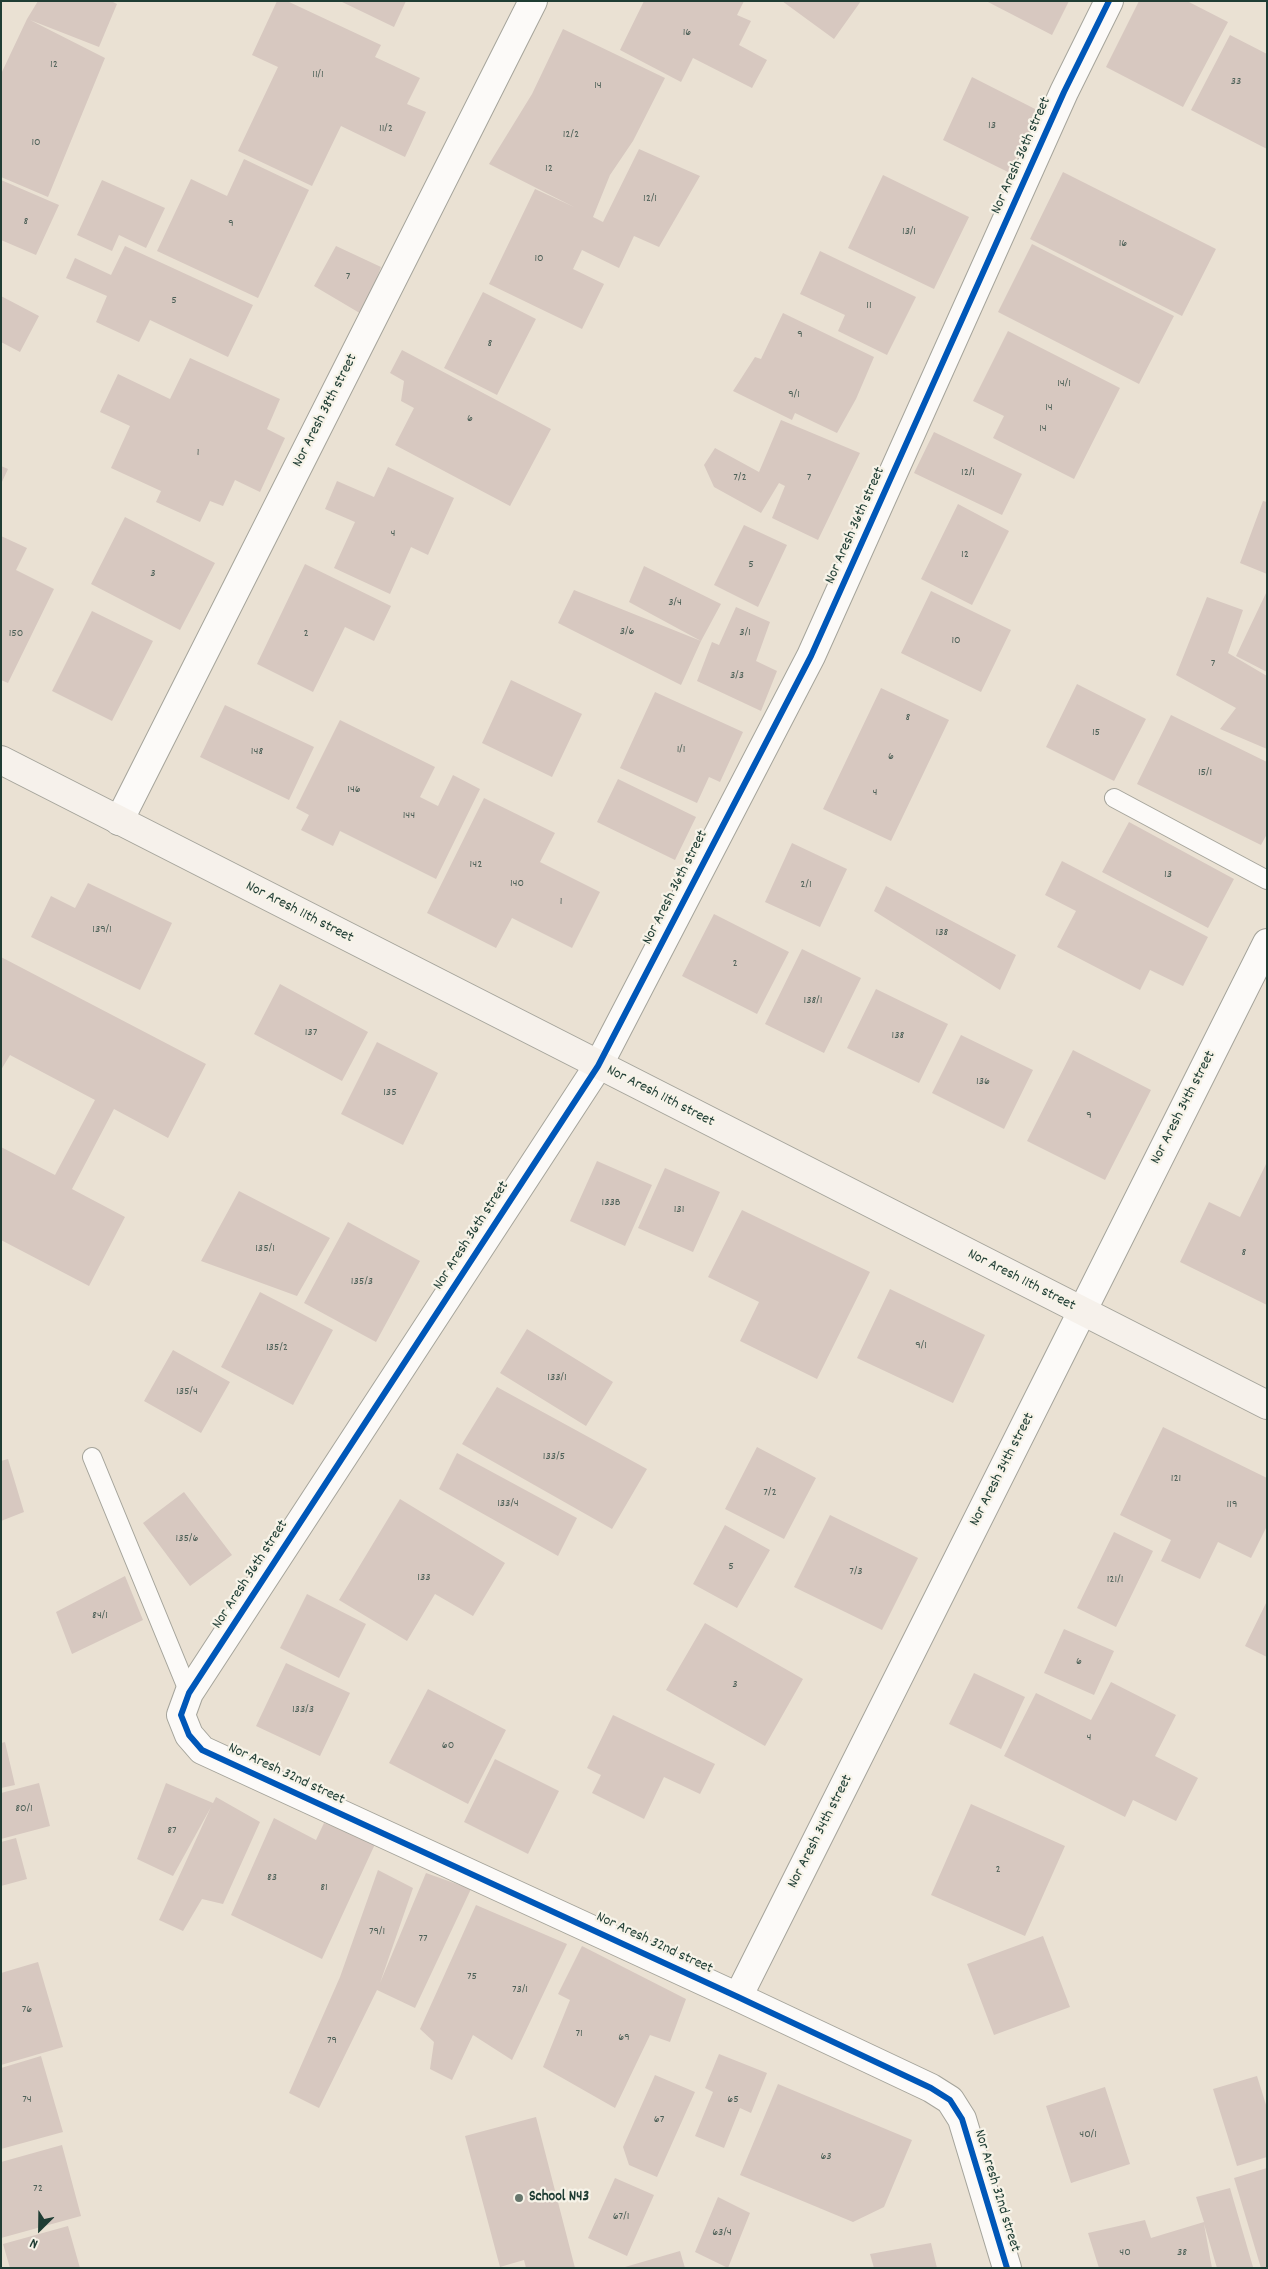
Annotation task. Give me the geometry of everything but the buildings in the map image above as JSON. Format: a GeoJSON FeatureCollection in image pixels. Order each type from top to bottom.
{"type":"FeatureCollection","features":[{"type":"Feature","properties":{"kind":"street","name":"Nor Aresh 38th street"},"geometry":{"type":"LineString","coordinates":[[119,820],[533,1]]}},
{"type":"Feature","properties":{"kind":"street","name":"Nor Aresh 36th street"},"geometry":{"type":"LineString","coordinates":[[189,1735],[181,1715],[189,1693],[598,1066],[811,656],[1064,92],[1109,1]]}},
{"type":"Feature","properties":{"kind":"street","name":"Nor Aresh 11th street"},"geometry":{"type":"LineString","coordinates":[[1,760],[598,1066],[1267,1405]]}},
{"type":"Feature","properties":{"kind":"street","name":"Nor Aresh 34th street"},"geometry":{"type":"LineString","coordinates":[[738,1997],[1267,943]]}},
{"type":"Feature","properties":{"kind":"street","name":"Nor Aresh 32nd street"},"geometry":{"type":"LineString","coordinates":[[189,1735],[202,1750],[738,1997],[931,2088],[950,2100],[962,2119],[1007,2268]]}},
{"type":"Feature","properties":{"kind":"lane"},"geometry":{"type":"LineString","coordinates":[[1114,798],[1267,880]]}},
{"type":"Feature","properties":{"kind":"lane"},"geometry":{"type":"LineString","coordinates":[[92,1457],[189,1693]]}},
{"type":"Feature","properties":{"kind":"cycle path"},"geometry":{"type":"LineString","coordinates":[[1007,2268],[962,2119],[950,2100],[931,2088],[738,1997],[202,1750],[189,1735],[181,1715],[189,1693],[598,1066],[811,656],[1064,92],[1109,1]]}},
{"type":"Feature","properties":{"kind":"place","name":"School N43"},"geometry":{"type":"Point","coordinates":[519,2198]}}]}
